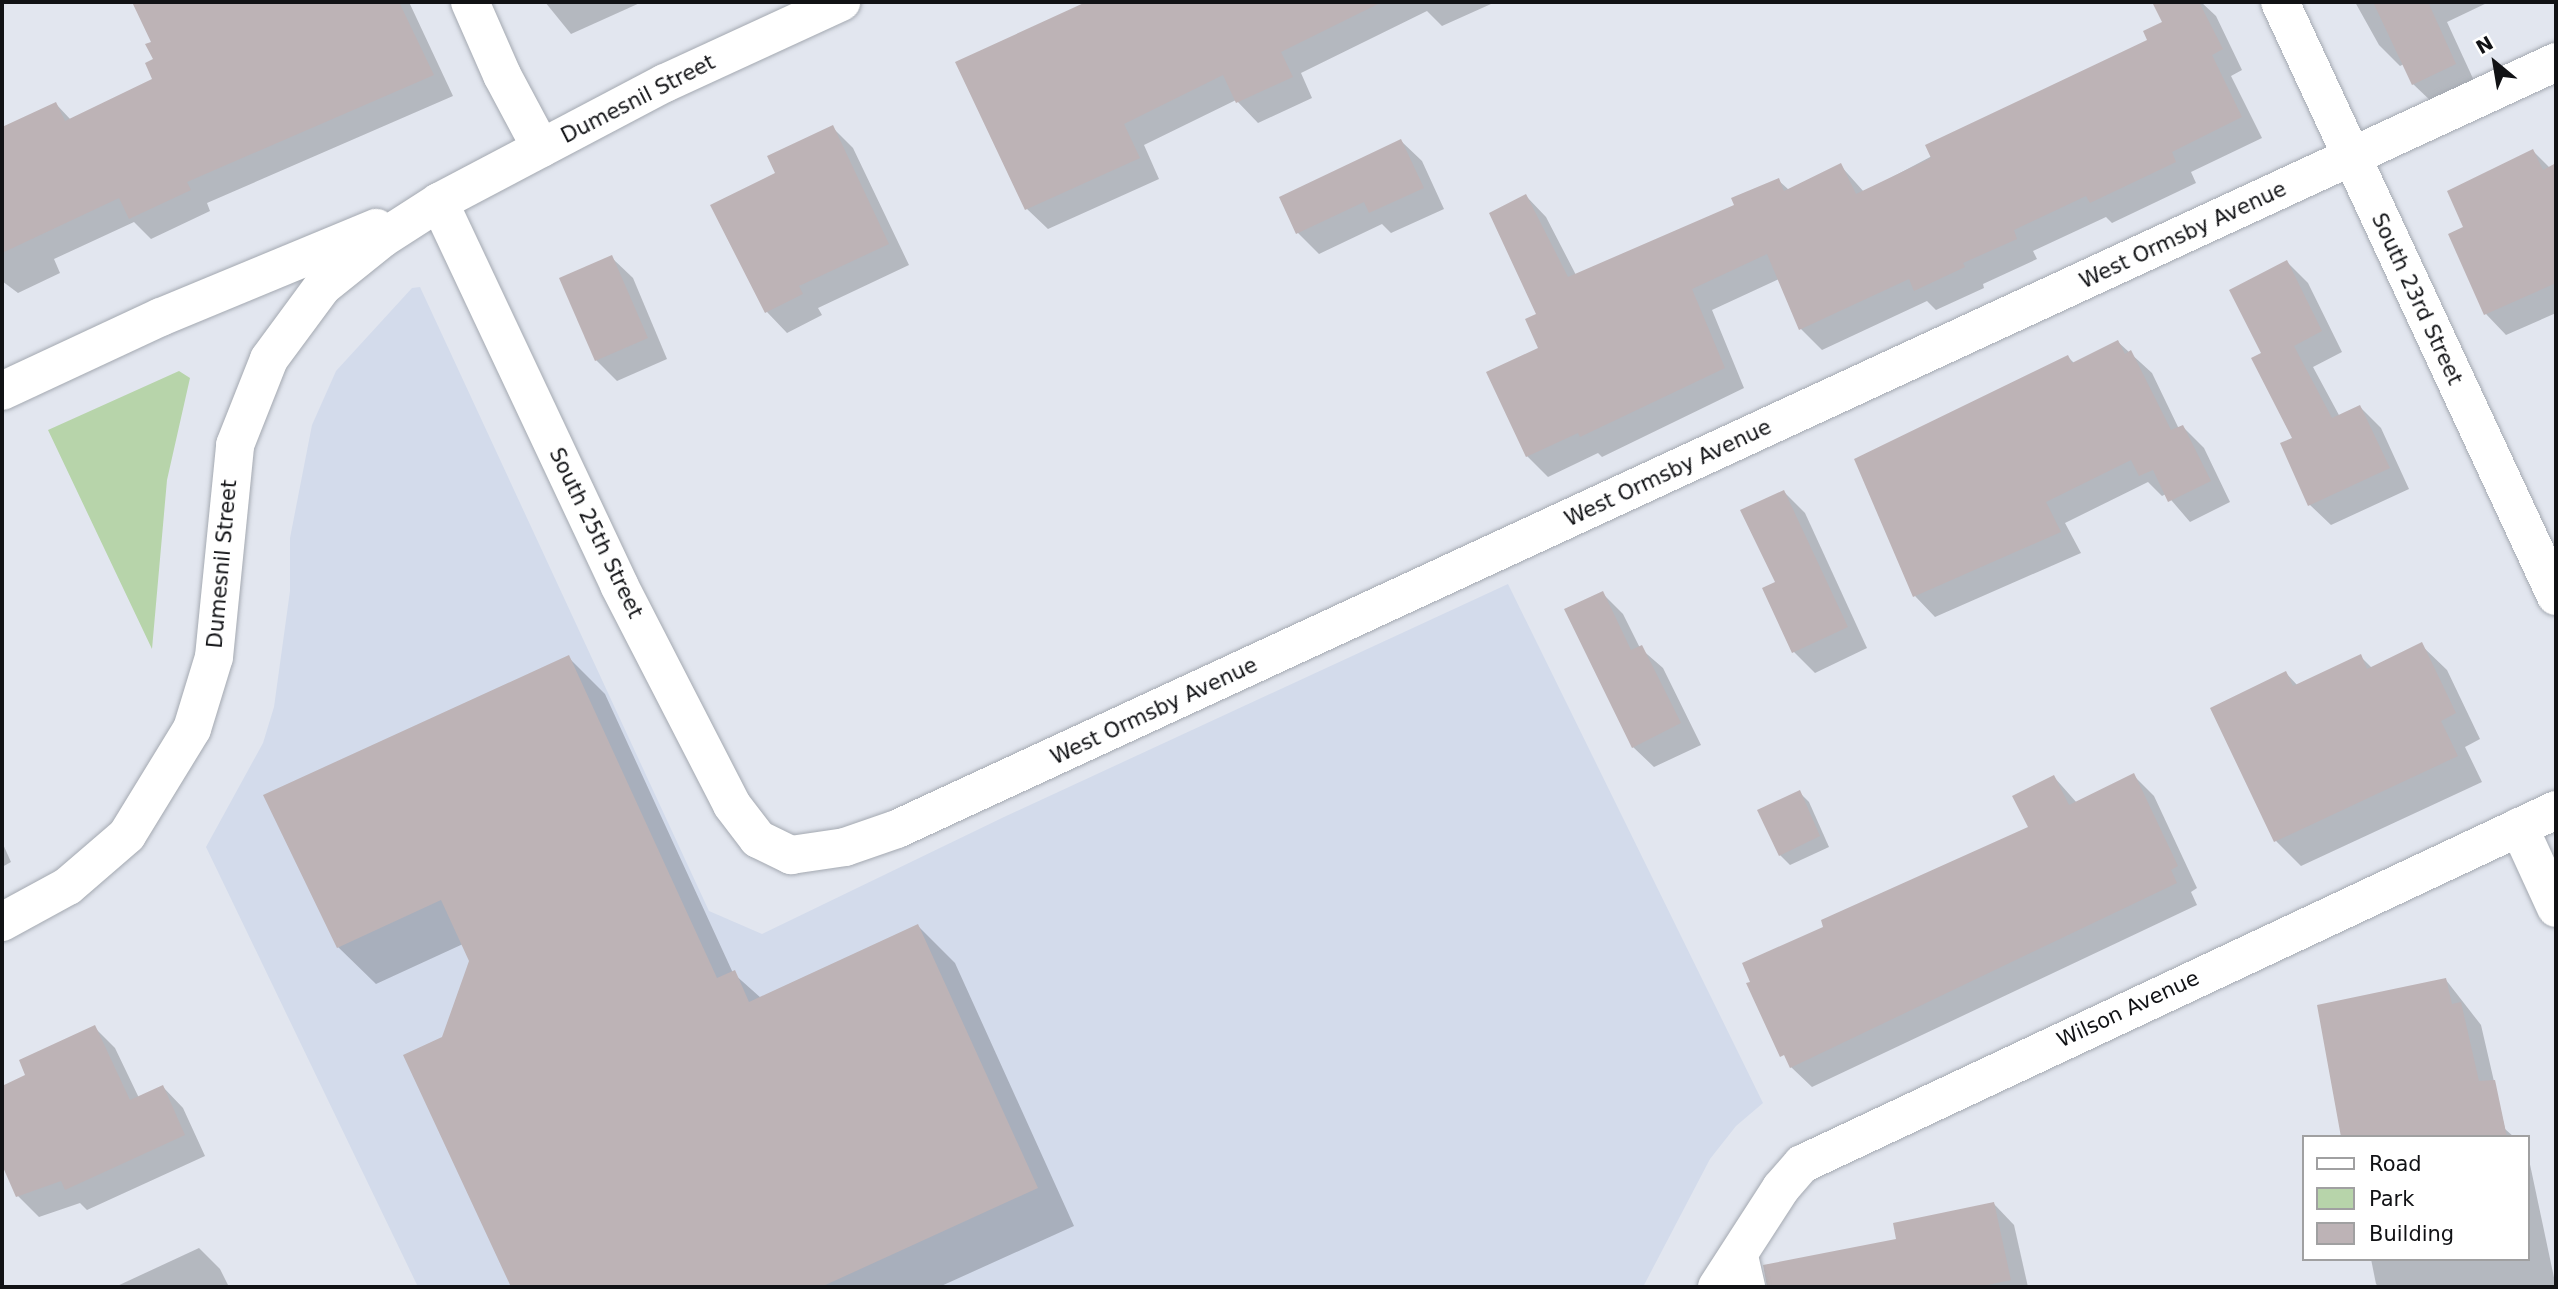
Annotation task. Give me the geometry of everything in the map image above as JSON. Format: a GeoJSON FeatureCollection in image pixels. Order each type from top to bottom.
{"type":"FeatureCollection","features":[{"type":"Feature","properties":{"kind":"street"},"geometry":{"type":"LineString","coordinates":[[470,2],[502,75],[541,148]]}},
{"type":"Feature","properties":{"kind":"street","name":"Dumesnil Street"},"geometry":{"type":"LineString","coordinates":[[2,922],[68,886],[127,835],[180,752],[214,657],[235,446],[269,359],[322,287],[383,238],[439,202],[664,83],[841,2]]}},
{"type":"Feature","properties":{"kind":"street","name":"South 23rd Street"},"geometry":{"type":"LineString","coordinates":[[2280,2],[2556,596]]}},
{"type":"Feature","properties":{"kind":"street","name":"West Ormsby Avenue"},"geometry":{"type":"LineString","coordinates":[[773,849],[791,855],[845,847],[897,829],[2556,62]]}},
{"type":"Feature","properties":{"kind":"street","name":"Dumesnil Street"},"geometry":{"type":"LineString","coordinates":[[2,391],[161,317],[439,202]]}},
{"type":"Feature","properties":{"kind":"street","name":"South 25th Street"},"geometry":{"type":"LineString","coordinates":[[439,202],[619,585],[732,805],[758,839],[773,849]]}},
{"type":"Feature","properties":{"kind":"street","name":"Wilson Avenue"},"geometry":{"type":"LineString","coordinates":[[1717,1287],[1742,1271],[1781,1188],[1802,1164],[2556,810]]}},
{"type":"Feature","properties":{"kind":"street"},"geometry":{"type":"LineString","coordinates":[[2519,827],[2556,908]]}},
{"type":"Feature","properties":{"kind":"shaded area"},"geometry":{"type":"Polygon","coordinates":[[[420,287],[709,911],[762,934],[1004,817],[1508,584],[1763,1103],[1736,1126],[1710,1159],[1643,1287],[418,1287],[206,847],[263,743],[274,707],[290,591],[290,538],[312,425],[336,371],[412,288],[420,287]]]}},
{"type":"Feature","properties":{"kind":"green space"},"geometry":{"type":"Polygon","coordinates":[[[179,371],[190,378],[167,480],[152,649],[48,430],[179,371]]]}},
{"type":"Feature","properties":{"kind":"building"},"geometry":{"type":"Polygon","coordinates":[[[132,2],[399,2],[434,75],[187,182],[191,190],[129,219],[119,198],[2,253],[2,127],[56,102],[65,121],[152,79],[145,63],[153,59],[145,44],[151,42],[132,2]]]}},
{"type":"Feature","properties":{"kind":"building"},"geometry":{"type":"Polygon","coordinates":[[[1086,2],[1382,2],[1281,52],[1293,77],[1236,103],[1223,75],[1124,124],[1140,158],[1025,210],[955,62],[1086,2]]]}},
{"type":"Feature","properties":{"kind":"building"},"geometry":{"type":"Polygon","coordinates":[[[2152,2],[2199,2],[2223,49],[2212,55],[2242,117],[2172,152],[2176,162],[2090,203],[2086,196],[2014,230],[2017,239],[1963,263],[1965,267],[1914,291],[1909,279],[1799,330],[1767,254],[1692,289],[1725,368],[1580,437],[1578,433],[1526,457],[1486,372],[1538,348],[1525,319],[1536,314],[1489,213],[1526,194],[1568,277],[1734,205],[1731,198],[1779,178],[1784,191],[1841,163],[1856,194],[1931,158],[1925,145],[2147,40],[2143,31],[2162,22],[2152,2]]]}},
{"type":"Feature","properties":{"kind":"building"},"geometry":{"type":"Polygon","coordinates":[[[2373,2],[2428,2],[2456,64],[2412,85],[2373,2]]]}},
{"type":"Feature","properties":{"kind":"building"},"geometry":{"type":"Polygon","coordinates":[[[833,125],[889,244],[799,286],[803,294],[765,313],[710,205],[775,173],[767,156],[833,125]]]}},
{"type":"Feature","properties":{"kind":"building"},"geometry":{"type":"Polygon","coordinates":[[[1401,139],[1424,188],[1369,213],[1364,202],[1296,234],[1279,197],[1401,139]]]}},
{"type":"Feature","properties":{"kind":"building"},"geometry":{"type":"Polygon","coordinates":[[[2533,149],[2543,170],[2556,163],[2556,283],[2484,315],[2448,234],[2463,227],[2447,191],[2533,149]]]}},
{"type":"Feature","properties":{"kind":"building"},"geometry":{"type":"Polygon","coordinates":[[[612,255],[648,338],[595,361],[559,278],[612,255]]]}},
{"type":"Feature","properties":{"kind":"building"},"geometry":{"type":"Polygon","coordinates":[[[2287,260],[2322,331],[2294,346],[2332,418],[2360,405],[2390,468],[2308,506],[2280,443],[2292,438],[2251,358],[2261,353],[2229,290],[2287,260]]]}},
{"type":"Feature","properties":{"kind":"building"},"geometry":{"type":"Polygon","coordinates":[[[2118,340],[2125,354],[2131,350],[2171,430],[2183,425],[2211,481],[2168,502],[2153,470],[2139,476],[2131,460],[2046,502],[2061,532],[1913,597],[1854,459],[2068,355],[2072,363],[2118,340]]]}},
{"type":"Feature","properties":{"kind":"building"},"geometry":{"type":"Polygon","coordinates":[[[1784,490],[1848,627],[1792,653],[1762,588],[1775,582],[1740,510],[1784,490]]]}},
{"type":"Feature","properties":{"kind":"building"},"geometry":{"type":"Polygon","coordinates":[[[1603,591],[1631,650],[1642,645],[1681,723],[1632,748],[1564,609],[1603,591]]]}},
{"type":"Feature","properties":{"kind":"building"},"geometry":{"type":"Polygon","coordinates":[[[2422,642],[2456,713],[2441,721],[2458,756],[2274,842],[2210,708],[2286,671],[2293,686],[2361,654],[2367,669],[2422,642]]]}},
{"type":"Feature","properties":{"kind":"building"},"geometry":{"type":"Polygon","coordinates":[[[569,655],[717,978],[735,970],[749,1002],[918,924],[1038,1188],[821,1287],[511,1287],[403,1055],[442,1037],[469,961],[441,900],[337,948],[263,795],[569,655]]]}},
{"type":"Feature","properties":{"kind":"building"},"geometry":{"type":"Polygon","coordinates":[[[2134,773],[2178,866],[2171,870],[2177,883],[1790,1068],[1784,1055],[1780,1057],[1746,983],[1750,982],[1742,963],[1823,927],[1821,920],[2028,827],[2012,796],[2054,775],[2069,805],[2134,773]]]}},
{"type":"Feature","properties":{"kind":"building"},"geometry":{"type":"Polygon","coordinates":[[[1800,790],[1820,836],[1779,856],[1757,810],[1800,790]]]}},
{"type":"Feature","properties":{"kind":"building"},"geometry":{"type":"Polygon","coordinates":[[[2446,978],[2452,1004],[2461,1002],[2479,1081],[2495,1080],[2507,1135],[2341,1135],[2317,1005],[2446,978]]]}},
{"type":"Feature","properties":{"kind":"building"},"geometry":{"type":"Polygon","coordinates":[[[95,1025],[130,1100],[163,1085],[185,1135],[65,1190],[61,1181],[16,1197],[2,1165],[2,1086],[25,1075],[19,1060],[95,1025]]]}},
{"type":"Feature","properties":{"kind":"building"},"geometry":{"type":"Polygon","coordinates":[[[1994,1202],[2011,1280],[1978,1287],[1767,1287],[1763,1265],[1896,1239],[1893,1223],[1994,1202]]]}}]}
